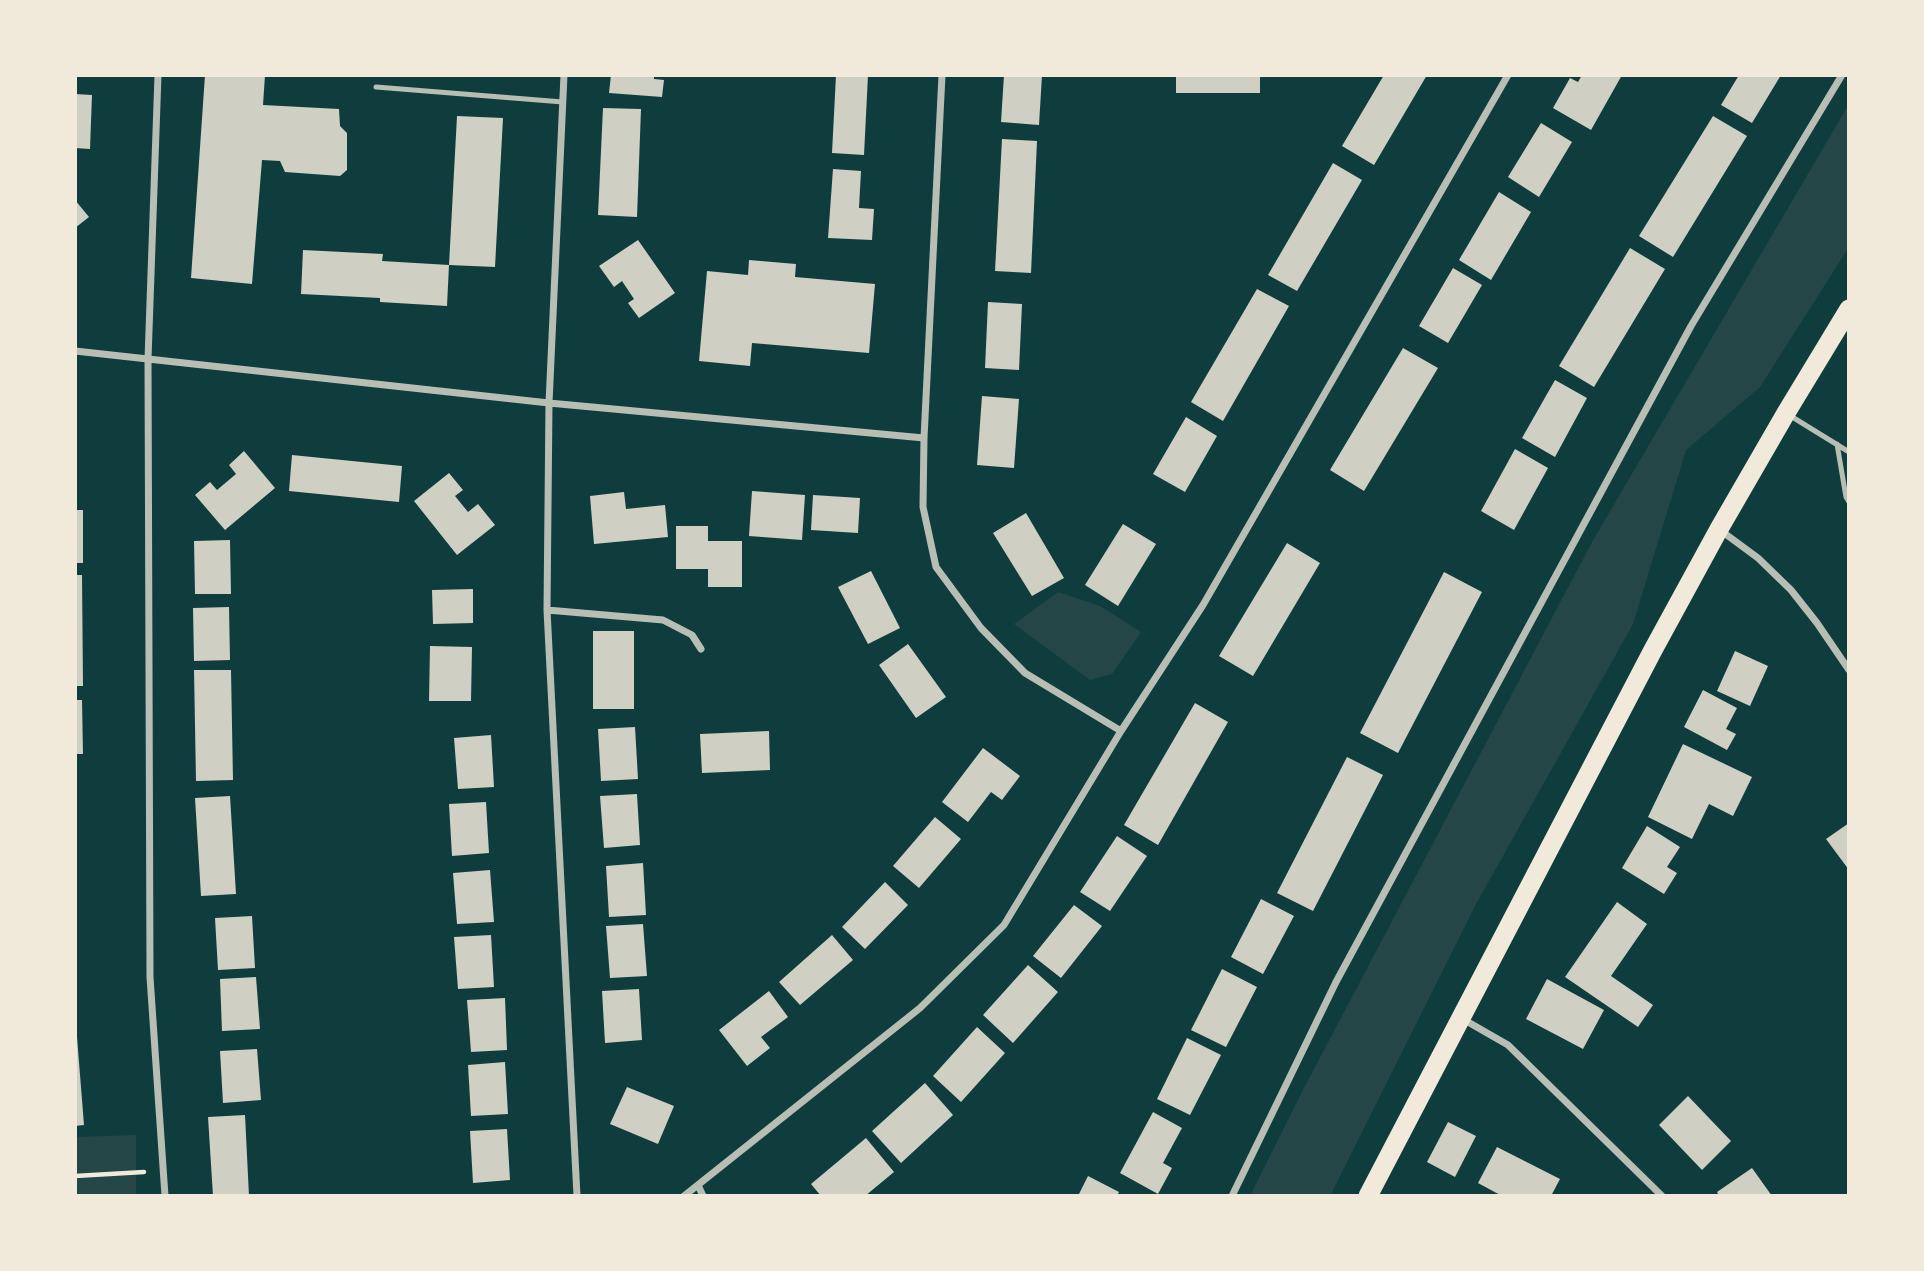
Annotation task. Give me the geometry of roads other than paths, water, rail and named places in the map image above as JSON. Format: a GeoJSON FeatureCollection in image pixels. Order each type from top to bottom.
{"type":"FeatureCollection","features":[{"type":"Feature","properties":{"kind":"highway"},"geometry":{"type":"LineString","coordinates":[[1368,1196],[1719,529],[1849,309]]}},
{"type":"Feature","properties":{"kind":"street"},"geometry":{"type":"LineString","coordinates":[[158,75],[148,359],[150,977],[165,1196]]}},
{"type":"Feature","properties":{"kind":"street"},"geometry":{"type":"LineString","coordinates":[[564,75],[550,403],[547,610],[577,1196]]}},
{"type":"Feature","properties":{"kind":"street"},"geometry":{"type":"LineString","coordinates":[[942,75],[923,507],[936,567],[981,628],[1025,673],[1121,731]]}},
{"type":"Feature","properties":{"kind":"street"},"geometry":{"type":"LineString","coordinates":[[684,1196],[920,1008],[1004,925],[1121,731],[1203,605],[1508,75]]}},
{"type":"Feature","properties":{"kind":"street"},"geometry":{"type":"LineString","coordinates":[[1233,1196],[1336,982],[1691,326],[1842,75]]}},
{"type":"Feature","properties":{"kind":"street"},"geometry":{"type":"LineString","coordinates":[[75,351],[550,403],[924,439]]}},
{"type":"Feature","properties":{"kind":"street"},"geometry":{"type":"LineString","coordinates":[[1719,529],[1758,558],[1791,590],[1849,670]]}},
{"type":"Feature","properties":{"kind":"street"},"geometry":{"type":"LineString","coordinates":[[547,610],[663,620],[692,635],[701,649]]}},
{"type":"Feature","properties":{"kind":"street"},"geometry":{"type":"LineString","coordinates":[[1461,1018],[1508,1045],[1662,1196]]}},
{"type":"Feature","properties":{"kind":"street"},"geometry":{"type":"LineString","coordinates":[[698,1185],[703,1196]]}},
{"type":"Feature","properties":{"kind":"lane"},"geometry":{"type":"LineString","coordinates":[[376,87],[563,102]]}},
{"type":"Feature","properties":{"kind":"lane"},"geometry":{"type":"LineString","coordinates":[[1786,413],[1849,452]]}},
{"type":"Feature","properties":{"kind":"lane"},"geometry":{"type":"LineString","coordinates":[[1837,444],[1849,502]]}}]}
